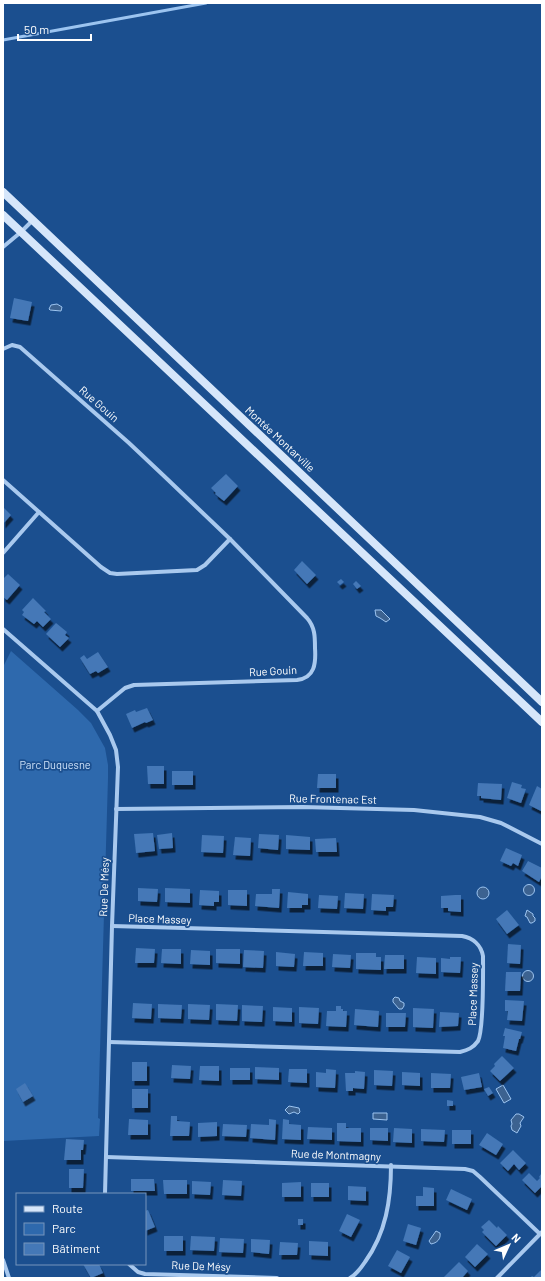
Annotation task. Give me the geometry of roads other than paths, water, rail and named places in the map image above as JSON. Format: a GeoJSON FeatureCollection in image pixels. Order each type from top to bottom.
{"type":"FeatureCollection","features":[{"type":"Feature","properties":{"kind":"street","name":"Montée Montarville"},"geometry":{"type":"LineString","coordinates":[[3,192],[542,702]]}},
{"type":"Feature","properties":{"kind":"street"},"geometry":{"type":"LineString","coordinates":[[3,215],[542,722]]}},
{"type":"Feature","properties":{"kind":"street"},"geometry":{"type":"LineString","coordinates":[[3,247],[33,220]]}},
{"type":"Feature","properties":{"kind":"street","name":"Rue Gouin"},"geometry":{"type":"LineString","coordinates":[[3,349],[12,345],[23,350],[129,443],[230,539],[312,623],[315,633],[316,661],[311,673],[303,679],[134,685],[125,688],[97,711]]}},
{"type":"Feature","properties":{"kind":"street"},"geometry":{"type":"LineString","coordinates":[[3,480],[101,567],[114,574],[169,573],[197,570],[205,565],[230,539]]}},
{"type":"Feature","properties":{"kind":"street"},"geometry":{"type":"LineString","coordinates":[[3,553],[39,512]]}},
{"type":"Feature","properties":{"kind":"street","name":"Rue De Mésy"},"geometry":{"type":"LineString","coordinates":[[3,629],[97,711],[116,750],[118,767],[105,1193]]}},
{"type":"Feature","properties":{"kind":"street","name":"Rue Frontenac Est"},"geometry":{"type":"LineString","coordinates":[[116,809],[303,807],[414,810],[480,817],[501,824],[542,844]]}},
{"type":"Feature","properties":{"kind":"street","name":"Place Massey"},"geometry":{"type":"LineString","coordinates":[[109,1042],[452,1052],[466,1051],[473,1047],[480,1035],[483,956],[481,949],[475,941],[471,938],[462,936],[112,926]]}},
{"type":"Feature","properties":{"kind":"street","name":"Rue de Montmagny"},"geometry":{"type":"LineString","coordinates":[[106,1157],[462,1168],[473,1171],[541,1233]]}},
{"type":"Feature","properties":{"kind":"street"},"geometry":{"type":"LineString","coordinates":[[350,1278],[356,1274],[369,1256],[379,1238],[390,1200],[391,1166]]}},
{"type":"Feature","properties":{"kind":"street"},"geometry":{"type":"LineString","coordinates":[[497,1278],[541,1233]]}},
{"type":"Feature","properties":{"kind":"street"},"geometry":{"type":"LineString","coordinates":[[3,1260],[9,1278]]}},
{"type":"Feature","properties":{"kind":"street","name":"Rue De Mésy"},"geometry":{"type":"LineString","coordinates":[[129,1265],[138,1272],[145,1274],[277,1278]]}},
{"type":"Feature","properties":{"kind":"waterway"},"geometry":{"type":"LineString","coordinates":[[3,40],[206,3]]}},
{"type":"Feature","properties":{"kind":"park label","name":"Parc Duquesne"},"geometry":{"type":"Point","coordinates":[55,765]}}]}
